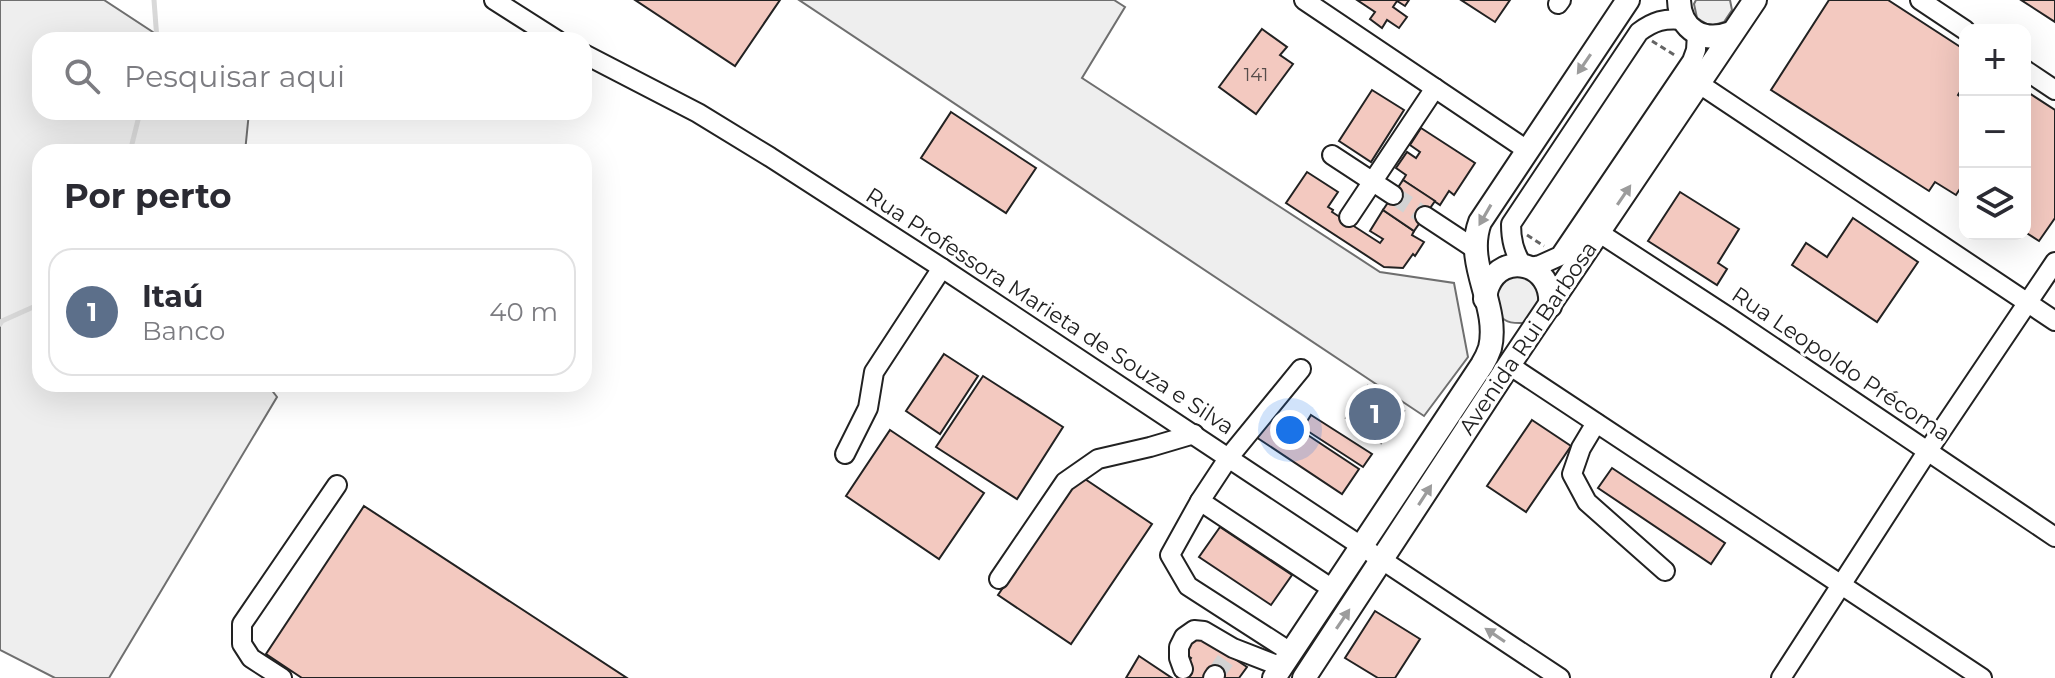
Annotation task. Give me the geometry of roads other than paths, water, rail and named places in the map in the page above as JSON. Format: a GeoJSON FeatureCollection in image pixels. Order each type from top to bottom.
{"type":"FeatureCollection","features":[{"type":"Feature","properties":{"kind":"main road","name":"Avenida Rui Barbosa"},"geometry":{"type":"LineString","coordinates":[[1283,666],[1490,350],[1492,332],[1475,249],[1475,234],[1527,150],[1628,0]]}},
{"type":"Feature","properties":{"kind":"main road","name":"Avenida Rui Barbosa"},"geometry":{"type":"LineString","coordinates":[[1304,678],[1750,4]]}},
{"type":"Feature","properties":{"kind":"main road"},"geometry":{"type":"LineString","coordinates":[[1686,18],[1708,38],[1731,33]]}},
{"type":"Feature","properties":{"kind":"main road"},"geometry":{"type":"LineString","coordinates":[[1526,266],[1540,274],[1551,294],[1545,314],[1528,329],[1514,330],[1500,325],[1488,306],[1488,285],[1496,274],[1508,267],[1526,266]]}},
{"type":"Feature","properties":{"kind":"street"},"geometry":{"type":"LineString","coordinates":[[494,0],[544,32]]}},
{"type":"Feature","properties":{"kind":"street"},"geometry":{"type":"LineString","coordinates":[[1304,0],[1527,150]]}},
{"type":"Feature","properties":{"kind":"street"},"geometry":{"type":"LineString","coordinates":[[1920,0],[1959,26]]}},
{"type":"Feature","properties":{"kind":"street"},"geometry":{"type":"LineString","coordinates":[[1686,18],[1696,50],[1692,61],[1560,256],[1540,265],[1526,266],[1515,253],[1511,224],[1639,32],[1652,22],[1686,18]]}},
{"type":"Feature","properties":{"kind":"street","name":"Rua Professora Marieta de Souza e Silva"},"geometry":{"type":"LineString","coordinates":[[592,58],[732,133],[942,268],[1560,678]]}},
{"type":"Feature","properties":{"kind":"street"},"geometry":{"type":"LineString","coordinates":[[2031,74],[2055,90]]}},
{"type":"Feature","properties":{"kind":"street"},"geometry":{"type":"LineString","coordinates":[[1698,83],[2055,321]]}},
{"type":"Feature","properties":{"kind":"street"},"geometry":{"type":"LineString","coordinates":[[1349,217],[1435,88]]}},
{"type":"Feature","properties":{"kind":"street"},"geometry":{"type":"LineString","coordinates":[[1332,155],[1393,195]]}},
{"type":"Feature","properties":{"kind":"street"},"geometry":{"type":"LineString","coordinates":[[1425,216],[1475,249]]}},
{"type":"Feature","properties":{"kind":"street","name":"Rua Leopoldo Précoma"},"geometry":{"type":"LineString","coordinates":[[1598,232],[2055,537]]}},
{"type":"Feature","properties":{"kind":"street"},"geometry":{"type":"LineString","coordinates":[[1781,678],[2055,262]]}},
{"type":"Feature","properties":{"kind":"street"},"geometry":{"type":"LineString","coordinates":[[845,454],[868,408],[874,372],[942,268]]}},
{"type":"Feature","properties":{"kind":"street"},"geometry":{"type":"LineString","coordinates":[[1509,365],[1982,678]]}},
{"type":"Feature","properties":{"kind":"street"},"geometry":{"type":"LineString","coordinates":[[1283,666],[1188,586],[1170,555],[1229,457],[1301,369]]}},
{"type":"Feature","properties":{"kind":"street"},"geometry":{"type":"LineString","coordinates":[[1596,423],[1581,448],[1572,474],[1587,502],[1665,571]]}},
{"type":"Feature","properties":{"kind":"street"},"geometry":{"type":"LineString","coordinates":[[999,579],[1065,482],[1098,459],[1194,434]]}},
{"type":"Feature","properties":{"kind":"street"},"geometry":{"type":"LineString","coordinates":[[282,678],[251,658],[242,644],[242,624],[337,485]]}},
{"type":"Feature","properties":{"kind":"street"},"geometry":{"type":"LineString","coordinates":[[1200,501],[1334,590]]}},
{"type":"Feature","properties":{"kind":"street"},"geometry":{"type":"LineString","coordinates":[[1183,669],[1179,647],[1184,637],[1194,630],[1204,631],[1231,651],[1283,666]]}},
{"type":"Feature","properties":{"kind":"waterway"},"geometry":{"type":"LineString","coordinates":[[154,0],[156,32]]}},
{"type":"Feature","properties":{"kind":"waterway"},"geometry":{"type":"LineString","coordinates":[[132,144],[138,120]]}},
{"type":"Feature","properties":{"kind":"waterway"},"geometry":{"type":"LineString","coordinates":[[0,324],[32,308]]}},
{"type":"Feature","properties":{"kind":"tunnel"},"geometry":{"type":"LineString","coordinates":[[1393,195],[1425,216]]}},
{"type":"Feature","properties":{"kind":"tunnel"},"geometry":{"type":"LineString","coordinates":[[1215,675],[1229,655]]}},
{"type":"Feature","properties":{"kind":"place","name":"Itaú"},"geometry":{"type":"Point","coordinates":[1375,414]}}]}
